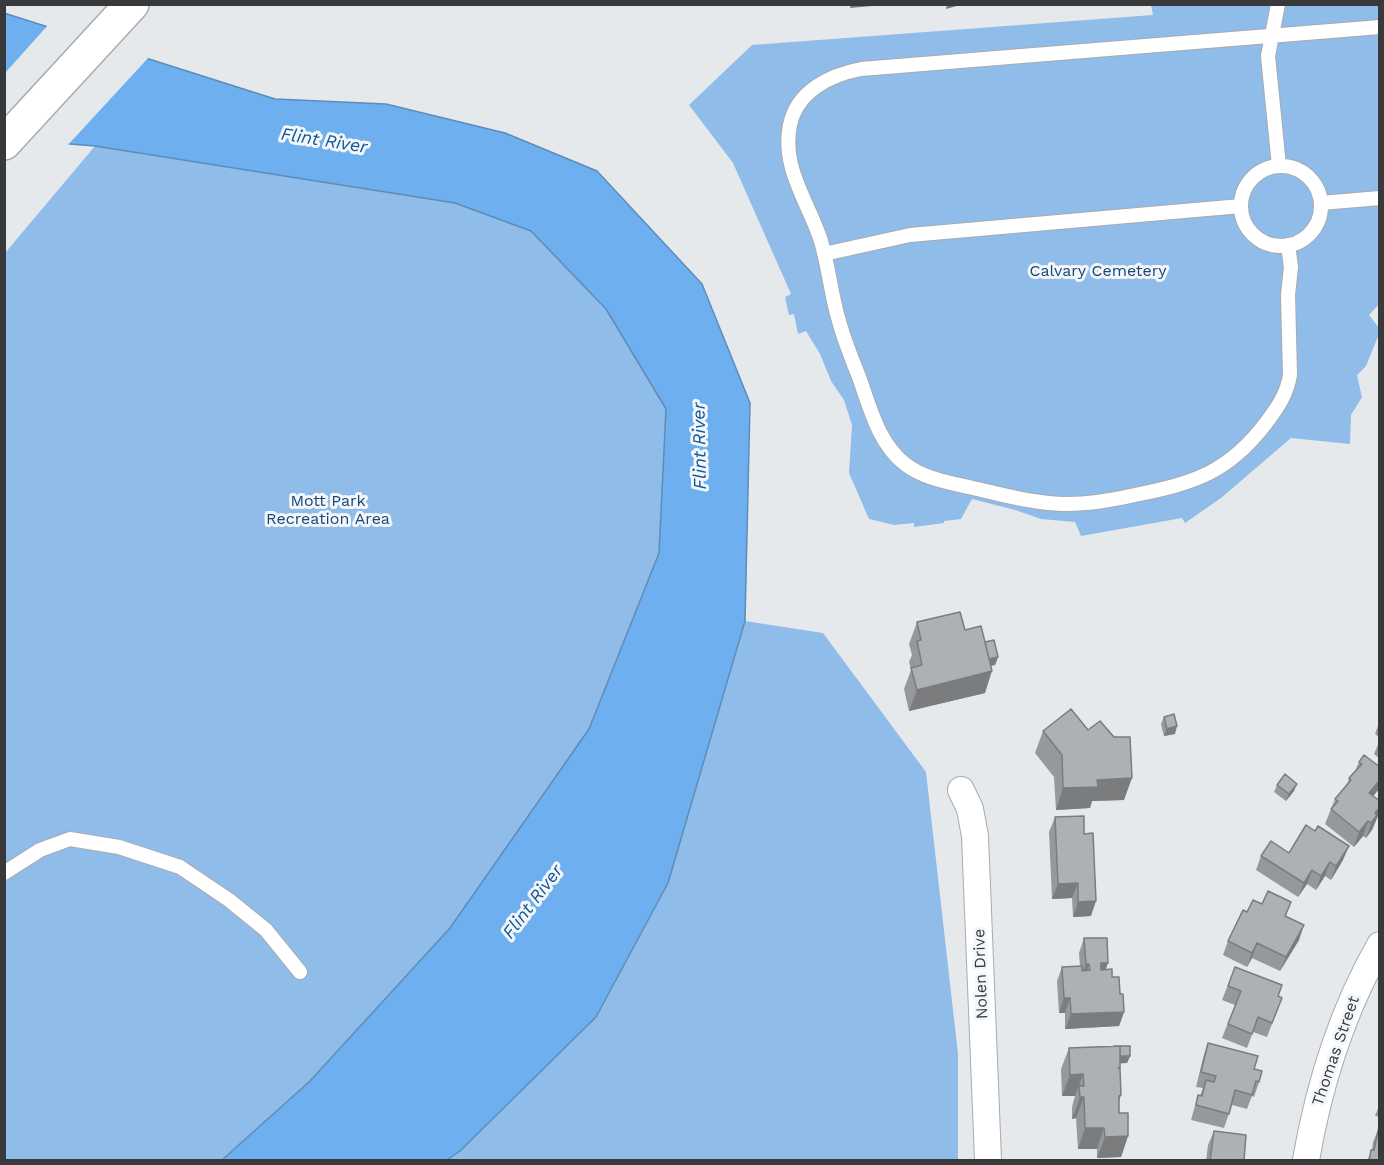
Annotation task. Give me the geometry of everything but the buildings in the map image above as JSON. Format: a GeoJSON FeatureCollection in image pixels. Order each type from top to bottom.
{"type":"FeatureCollection","features":[{"type":"Feature","properties":{"kind":"main road"},"geometry":{"type":"LineString","coordinates":[[4,143],[132,4]]}},
{"type":"Feature","properties":{"kind":"street","name":"Nolen Drive"},"geometry":{"type":"LineString","coordinates":[[961,790],[970,809],[975,836],[988,1161]]}},
{"type":"Feature","properties":{"kind":"street","name":"Thomas Street"},"geometry":{"type":"LineString","coordinates":[[1306,1161],[1316,1107],[1327,1066],[1354,997],[1380,945]]}},
{"type":"Feature","properties":{"kind":"lane"},"geometry":{"type":"LineString","coordinates":[[1278,4],[1271,36],[1269,73],[1279,166]]}},
{"type":"Feature","properties":{"kind":"lane"},"geometry":{"type":"LineString","coordinates":[[1288,245],[1291,267],[1288,295],[1289,385],[1280,405],[1259,431],[1228,461],[1197,479],[1132,496],[1070,504],[1038,502],[951,483],[915,471],[898,458],[881,434],[839,321],[817,230],[794,177],[789,137],[793,116],[801,101],[812,90],[834,76],[871,68],[1380,27]]}},
{"type":"Feature","properties":{"kind":"lane"},"geometry":{"type":"LineString","coordinates":[[1279,166],[1294,168],[1306,175],[1318,190],[1320,203],[1319,216],[1314,228],[1299,242],[1288,245],[1274,245],[1256,237],[1244,222],[1241,206],[1244,189],[1252,178],[1262,171],[1279,166]]}},
{"type":"Feature","properties":{"kind":"lane"},"geometry":{"type":"LineString","coordinates":[[1320,203],[1380,198]]}},
{"type":"Feature","properties":{"kind":"lane"},"geometry":{"type":"LineString","coordinates":[[824,254],[910,235],[1241,206]]}},
{"type":"Feature","properties":{"kind":"lane"},"geometry":{"type":"LineString","coordinates":[[4,873],[40,850],[70,838],[119,847],[180,867],[229,900],[266,930],[300,972]]}},
{"type":"Feature","properties":{"kind":"green space","name":"Calvary Cemetery"},"geometry":{"type":"Polygon","coordinates":[[[1151,5],[1379,5],[1380,303],[1369,315],[1379,328],[1379,334],[1366,366],[1357,375],[1362,397],[1351,415],[1350,444],[1291,438],[1221,498],[1185,523],[1182,518],[1081,536],[1075,522],[1041,519],[972,499],[961,519],[944,521],[944,523],[914,527],[914,523],[894,525],[869,519],[849,473],[852,425],[844,400],[831,381],[820,354],[806,331],[798,334],[794,314],[789,315],[785,297],[791,294],[733,163],[689,105],[752,45],[1153,15],[1151,5]]]}},
{"type":"Feature","properties":{"kind":"green space","name":"Mott Park Recreation Area"},"geometry":{"type":"Polygon","coordinates":[[[95,146],[455,203],[531,231],[606,309],[666,409],[659,553],[589,729],[450,928],[310,1081],[222,1160],[5,1160],[5,253],[95,146]]]}},
{"type":"Feature","properties":{"kind":"green space"},"geometry":{"type":"Polygon","coordinates":[[[745,621],[823,633],[926,772],[958,1054],[958,1160],[447,1160],[460,1151],[596,1017],[668,883],[745,621]]]}},
{"type":"Feature","properties":{"kind":"water","name":"Flint River"},"geometry":{"type":"Polygon","coordinates":[[[4,13],[275,99],[386,104],[505,133],[597,171],[702,284],[750,403],[745,621],[668,883],[596,1017],[460,1151],[447,1160],[222,1160],[310,1081],[450,928],[589,729],[659,553],[666,409],[606,309],[531,231],[455,203],[95,146],[8,139],[5,137],[4,13]]]}},
{"type":"Feature","properties":{"kind":"pier"},"geometry":{"type":"Polygon","coordinates":[[[49,24],[150,56],[66,147],[8,142],[4,140],[5,73],[49,24]]]}}]}
